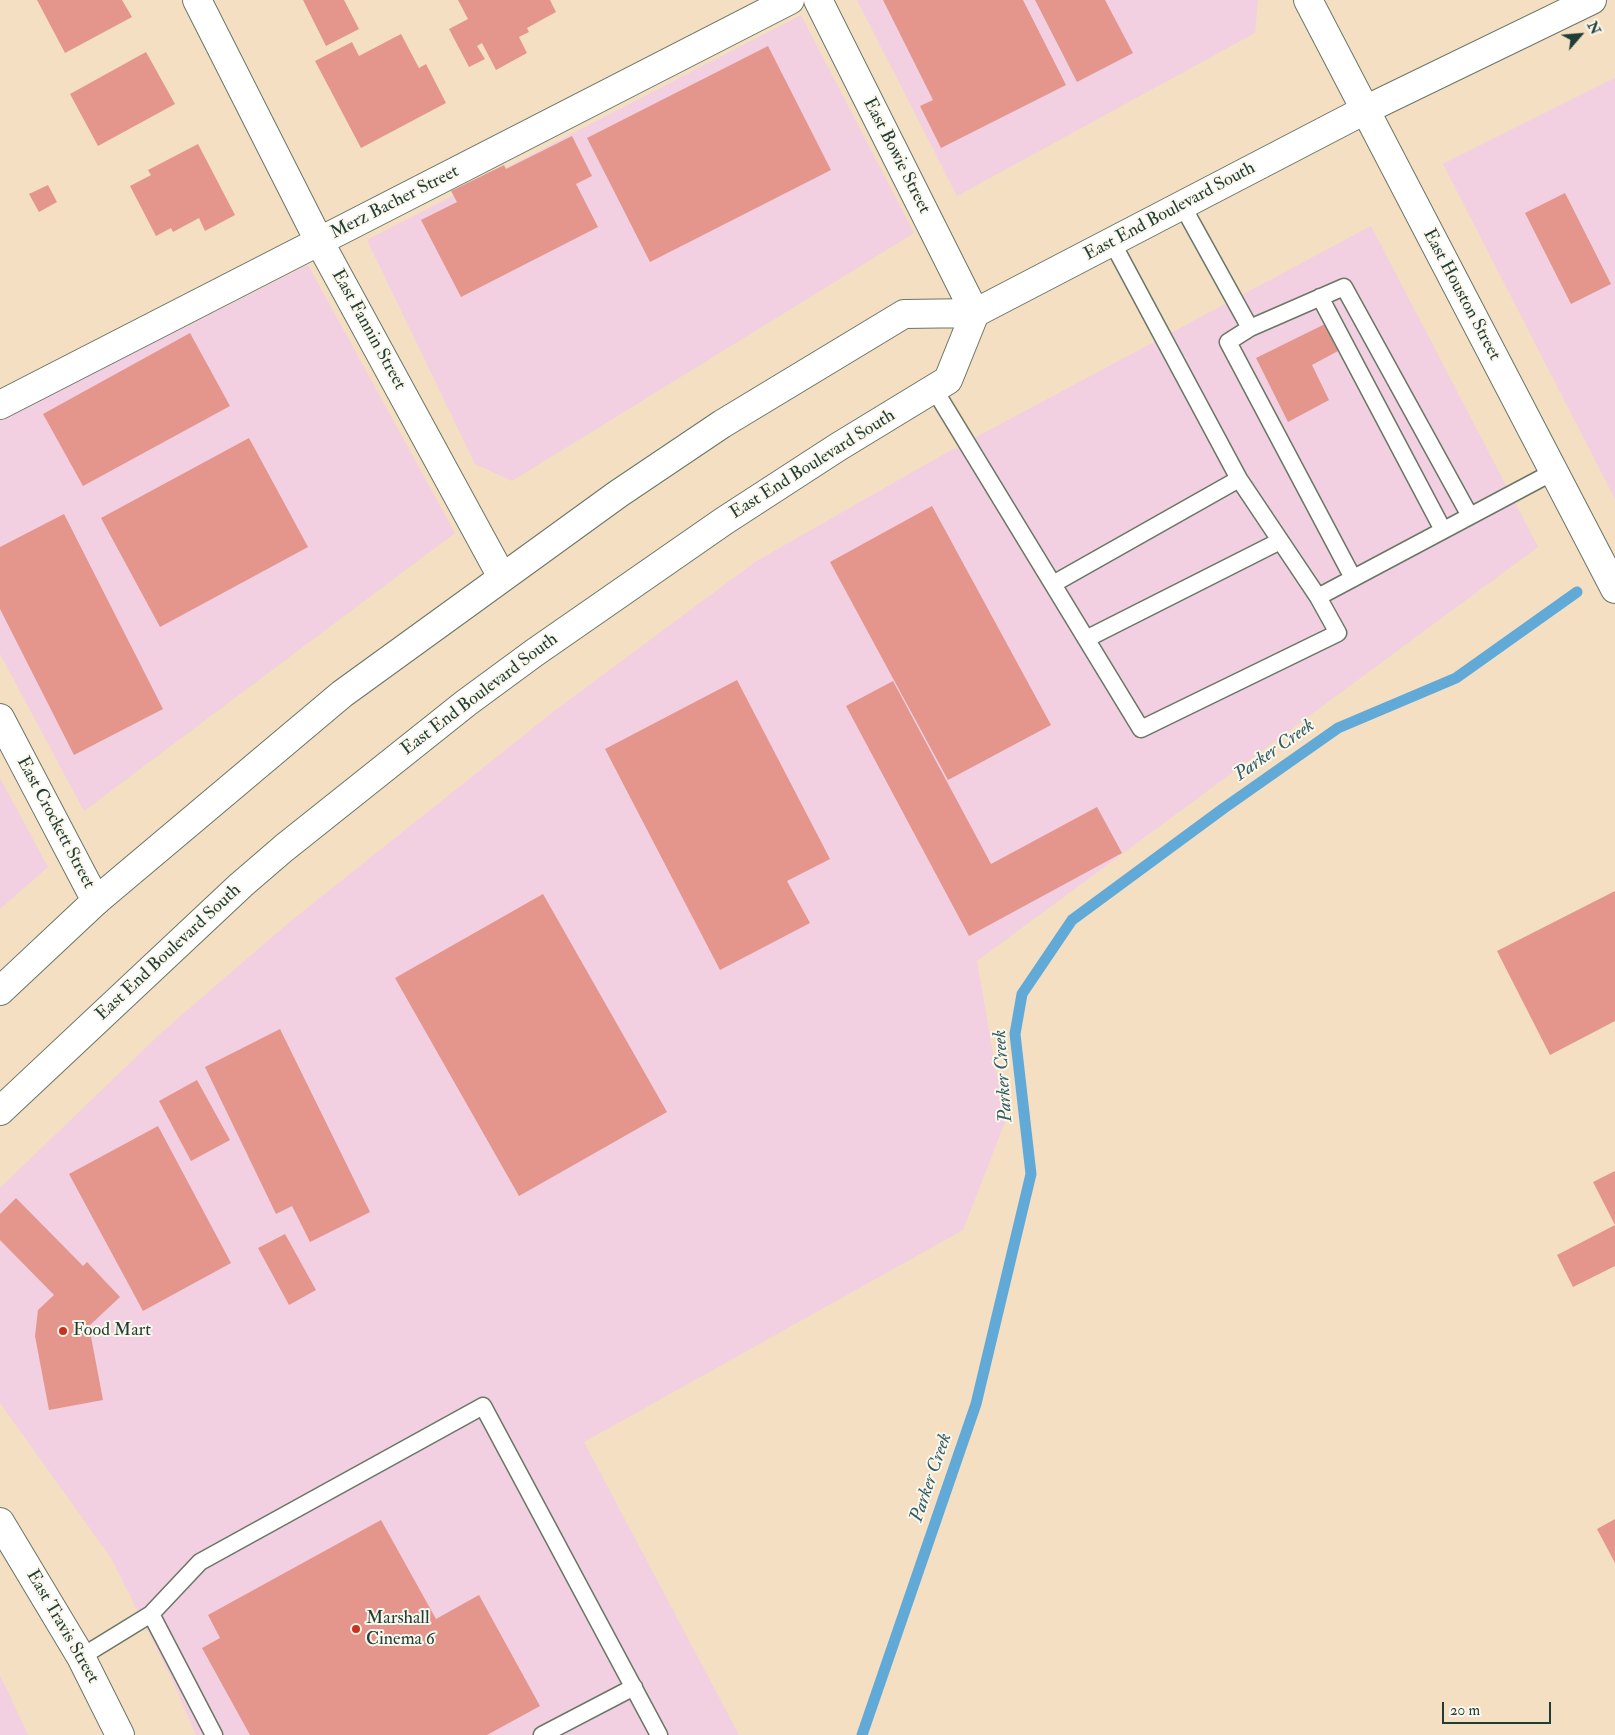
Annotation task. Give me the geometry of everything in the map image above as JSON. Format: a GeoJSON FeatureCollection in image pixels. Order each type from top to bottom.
{"type":"FeatureCollection","features":[{"type":"Feature","properties":{"kind":"main road","name":"East Fannin Street"},"geometry":{"type":"LineString","coordinates":[[197,0],[320,241],[502,577]]}},
{"type":"Feature","properties":{"kind":"main road","name":"Merz Bacher Street"},"geometry":{"type":"LineString","coordinates":[[0,405],[790,0]]}},
{"type":"Feature","properties":{"kind":"main road","name":"East Bowie Street"},"geometry":{"type":"LineString","coordinates":[[818,0],[975,313]]}},
{"type":"Feature","properties":{"kind":"main road","name":"East Houston Street"},"geometry":{"type":"LineString","coordinates":[[1308,0],[1615,589]]}},
{"type":"Feature","properties":{"kind":"main road","name":"East End Boulevard South"},"geometry":{"type":"LineString","coordinates":[[0,991],[96,901],[342,694],[618,494],[722,424],[904,314],[975,313],[1365,110],[1592,0]]}},
{"type":"Feature","properties":{"kind":"main road","name":"East End Boulevard South"},"geometry":{"type":"LineString","coordinates":[[0,1112],[241,885],[284,848],[451,715],[542,648],[724,521],[948,380],[975,313]]}},
{"type":"Feature","properties":{"kind":"main road","name":"East Crockett Street"},"geometry":{"type":"LineString","coordinates":[[0,718],[96,901]]}},
{"type":"Feature","properties":{"kind":"main road","name":"East Travis Street"},"geometry":{"type":"LineString","coordinates":[[0,1522],[81,1657],[120,1735]]}},
{"type":"Feature","properties":{"kind":"lane"},"geometry":{"type":"LineString","coordinates":[[1182,205],[1250,328]]}},
{"type":"Feature","properties":{"kind":"lane"},"geometry":{"type":"LineString","coordinates":[[934,389],[1141,730],[1338,633],[1318,597],[1238,479],[1112,242]]}},
{"type":"Feature","properties":{"kind":"lane"},"geometry":{"type":"LineString","coordinates":[[1353,578],[1228,342],[1250,328],[1344,287],[1470,516]]}},
{"type":"Feature","properties":{"kind":"lane"},"geometry":{"type":"LineString","coordinates":[[1320,298],[1443,530]]}},
{"type":"Feature","properties":{"kind":"lane"},"geometry":{"type":"LineString","coordinates":[[1318,597],[1554,472]]}},
{"type":"Feature","properties":{"kind":"lane"},"geometry":{"type":"LineString","coordinates":[[1053,584],[1238,479]]}},
{"type":"Feature","properties":{"kind":"lane"},"geometry":{"type":"LineString","coordinates":[[1086,639],[1280,541]]}},
{"type":"Feature","properties":{"kind":"lane"},"geometry":{"type":"LineString","coordinates":[[81,1657],[150,1614],[200,1562],[484,1406],[659,1735]]}},
{"type":"Feature","properties":{"kind":"lane"},"geometry":{"type":"LineString","coordinates":[[150,1614],[214,1735]]}},
{"type":"Feature","properties":{"kind":"lane"},"geometry":{"type":"LineString","coordinates":[[542,1735],[634,1687]]}},
{"type":"Feature","properties":{"kind":"shaded area"},"geometry":{"type":"Polygon","coordinates":[[[857,0],[1258,0],[1255,33],[957,196],[857,0]]]}},
{"type":"Feature","properties":{"kind":"shaded area"},"geometry":{"type":"Polygon","coordinates":[[[801,15],[914,233],[512,481],[475,464],[367,240],[801,15]]]}},
{"type":"Feature","properties":{"kind":"shaded area"},"geometry":{"type":"Polygon","coordinates":[[[1615,78],[1615,499],[1443,164],[1615,78]]]}},
{"type":"Feature","properties":{"kind":"shaded area"},"geometry":{"type":"Polygon","coordinates":[[[1371,226],[1538,547],[977,961],[1005,1122],[963,1230],[584,1442],[739,1735],[196,1735],[170,1675],[111,1558],[0,1403],[0,1188],[161,1033],[286,925],[553,712],[755,562],[937,458],[1371,226]]]}},
{"type":"Feature","properties":{"kind":"shaded area"},"geometry":{"type":"Polygon","coordinates":[[[308,265],[455,533],[84,811],[0,654],[0,420],[308,265]]]}},
{"type":"Feature","properties":{"kind":"shaded area"},"geometry":{"type":"Polygon","coordinates":[[[0,778],[48,867],[0,909],[0,778]]]}},
{"type":"Feature","properties":{"kind":"shaded area"},"geometry":{"type":"Polygon","coordinates":[[[0,1676],[7,1690],[28,1735],[0,1735],[0,1676]]]}},
{"type":"Feature","properties":{"kind":"building"},"geometry":{"type":"Polygon","coordinates":[[[37,0],[122,0],[132,17],[65,53],[37,0]]]}},
{"type":"Feature","properties":{"kind":"building"},"geometry":{"type":"Polygon","coordinates":[[[303,0],[344,0],[359,29],[326,46],[303,0]]]}},
{"type":"Feature","properties":{"kind":"building"},"geometry":{"type":"Polygon","coordinates":[[[458,0],[550,0],[556,12],[527,28],[529,32],[519,37],[527,53],[496,70],[482,43],[477,46],[485,59],[469,67],[449,29],[468,19],[458,0]]]}},
{"type":"Feature","properties":{"kind":"building"},"geometry":{"type":"Polygon","coordinates":[[[883,0],[1023,0],[1066,85],[941,148],[920,106],[933,100],[883,0]]]}},
{"type":"Feature","properties":{"kind":"building"},"geometry":{"type":"Polygon","coordinates":[[[1035,0],[1105,0],[1133,53],[1077,82],[1035,0]]]}},
{"type":"Feature","properties":{"kind":"building"},"geometry":{"type":"Polygon","coordinates":[[[401,34],[419,68],[426,64],[446,103],[361,148],[315,61],[352,42],[359,56],[401,34]]]}},
{"type":"Feature","properties":{"kind":"building"},"geometry":{"type":"Polygon","coordinates":[[[768,46],[831,170],[650,262],[587,138],[768,46]]]}},
{"type":"Feature","properties":{"kind":"building"},"geometry":{"type":"Polygon","coordinates":[[[146,52],[175,104],[98,146],[70,94],[146,52]]]}},
{"type":"Feature","properties":{"kind":"building"},"geometry":{"type":"Polygon","coordinates":[[[572,136],[592,176],[576,184],[598,227],[461,297],[421,220],[457,202],[451,191],[504,165],[506,169],[572,136]]]}},
{"type":"Feature","properties":{"kind":"building"},"geometry":{"type":"Polygon","coordinates":[[[198,144],[235,215],[205,231],[199,218],[173,232],[171,228],[156,236],[130,186],[151,175],[148,170],[198,144]]]}},
{"type":"Feature","properties":{"kind":"building"},"geometry":{"type":"Polygon","coordinates":[[[48,185],[57,202],[39,212],[29,194],[48,185]]]}},
{"type":"Feature","properties":{"kind":"building"},"geometry":{"type":"Polygon","coordinates":[[[1565,193],[1611,284],[1571,304],[1525,213],[1565,193]]]}},
{"type":"Feature","properties":{"kind":"building"},"geometry":{"type":"Polygon","coordinates":[[[1325,324],[1338,351],[1312,365],[1329,400],[1288,422],[1256,358],[1325,324]]]}},
{"type":"Feature","properties":{"kind":"building"},"geometry":{"type":"Polygon","coordinates":[[[190,333],[230,406],[83,486],[43,414],[190,333]]]}},
{"type":"Feature","properties":{"kind":"building"},"geometry":{"type":"Polygon","coordinates":[[[249,438],[308,547],[160,627],[101,518],[249,438]]]}},
{"type":"Feature","properties":{"kind":"building"},"geometry":{"type":"Polygon","coordinates":[[[932,506],[1051,725],[948,780],[830,562],[932,506]]]}},
{"type":"Feature","properties":{"kind":"building"},"geometry":{"type":"Polygon","coordinates":[[[64,514],[163,709],[74,755],[0,609],[0,547],[64,514]]]}},
{"type":"Feature","properties":{"kind":"building"},"geometry":{"type":"Polygon","coordinates":[[[737,680],[830,859],[787,881],[810,923],[720,970],[605,749],[737,680]]]}},
{"type":"Feature","properties":{"kind":"building"},"geometry":{"type":"Polygon","coordinates":[[[893,681],[991,864],[1097,807],[1122,853],[969,936],[846,706],[893,681]]]}},
{"type":"Feature","properties":{"kind":"building"},"geometry":{"type":"Polygon","coordinates":[[[1615,891],[1615,1021],[1550,1055],[1497,951],[1615,891]]]}},
{"type":"Feature","properties":{"kind":"building"},"geometry":{"type":"Polygon","coordinates":[[[543,894],[667,1112],[519,1196],[395,978],[543,894]]]}},
{"type":"Feature","properties":{"kind":"building"},"geometry":{"type":"Polygon","coordinates":[[[280,1029],[370,1212],[310,1242],[292,1206],[276,1214],[205,1067],[280,1029]]]}},
{"type":"Feature","properties":{"kind":"building"},"geometry":{"type":"Polygon","coordinates":[[[197,1080],[230,1140],[191,1161],[159,1101],[197,1080]]]}},
{"type":"Feature","properties":{"kind":"building"},"geometry":{"type":"Polygon","coordinates":[[[158,1126],[231,1263],[143,1311],[69,1174],[158,1126]]]}},
{"type":"Feature","properties":{"kind":"building"},"geometry":{"type":"Polygon","coordinates":[[[1615,1171],[1615,1225],[1593,1182],[1615,1171]]]}},
{"type":"Feature","properties":{"kind":"building","name":"Food Mart"},"geometry":{"type":"Polygon","coordinates":[[[16,1198],[83,1266],[87,1262],[120,1297],[89,1326],[103,1400],[49,1410],[35,1336],[38,1310],[54,1295],[0,1240],[0,1214],[16,1198]]]}},
{"type":"Feature","properties":{"kind":"building"},"geometry":{"type":"Polygon","coordinates":[[[1615,1225],[1615,1266],[1573,1287],[1557,1255],[1615,1225]]]}},
{"type":"Feature","properties":{"kind":"building"},"geometry":{"type":"Polygon","coordinates":[[[285,1234],[316,1290],[289,1305],[258,1248],[285,1234]]]}},
{"type":"Feature","properties":{"kind":"building"},"geometry":{"type":"Polygon","coordinates":[[[1615,1519],[1615,1563],[1597,1529],[1615,1519]]]}},
{"type":"Feature","properties":{"kind":"building","name":"Marshall Cinema 6"},"geometry":{"type":"Polygon","coordinates":[[[381,1520],[436,1619],[479,1595],[540,1706],[487,1735],[250,1735],[202,1648],[220,1638],[208,1615],[381,1520]]]}},
{"type":"Feature","properties":{"kind":"waterway","name":"Parker Creek"},"geometry":{"type":"LineString","coordinates":[[862,1735],[976,1404],[1031,1174],[1015,1034],[1022,994],[1072,920],[1224,808],[1338,728],[1456,678],[1577,592]]}},
{"type":"Feature","properties":{"kind":"place","name":"Food Mart"},"geometry":{"type":"Point","coordinates":[63,1331]}},
{"type":"Feature","properties":{"kind":"place","name":"Marshall Cinema 6"},"geometry":{"type":"Point","coordinates":[356,1629]}}]}
